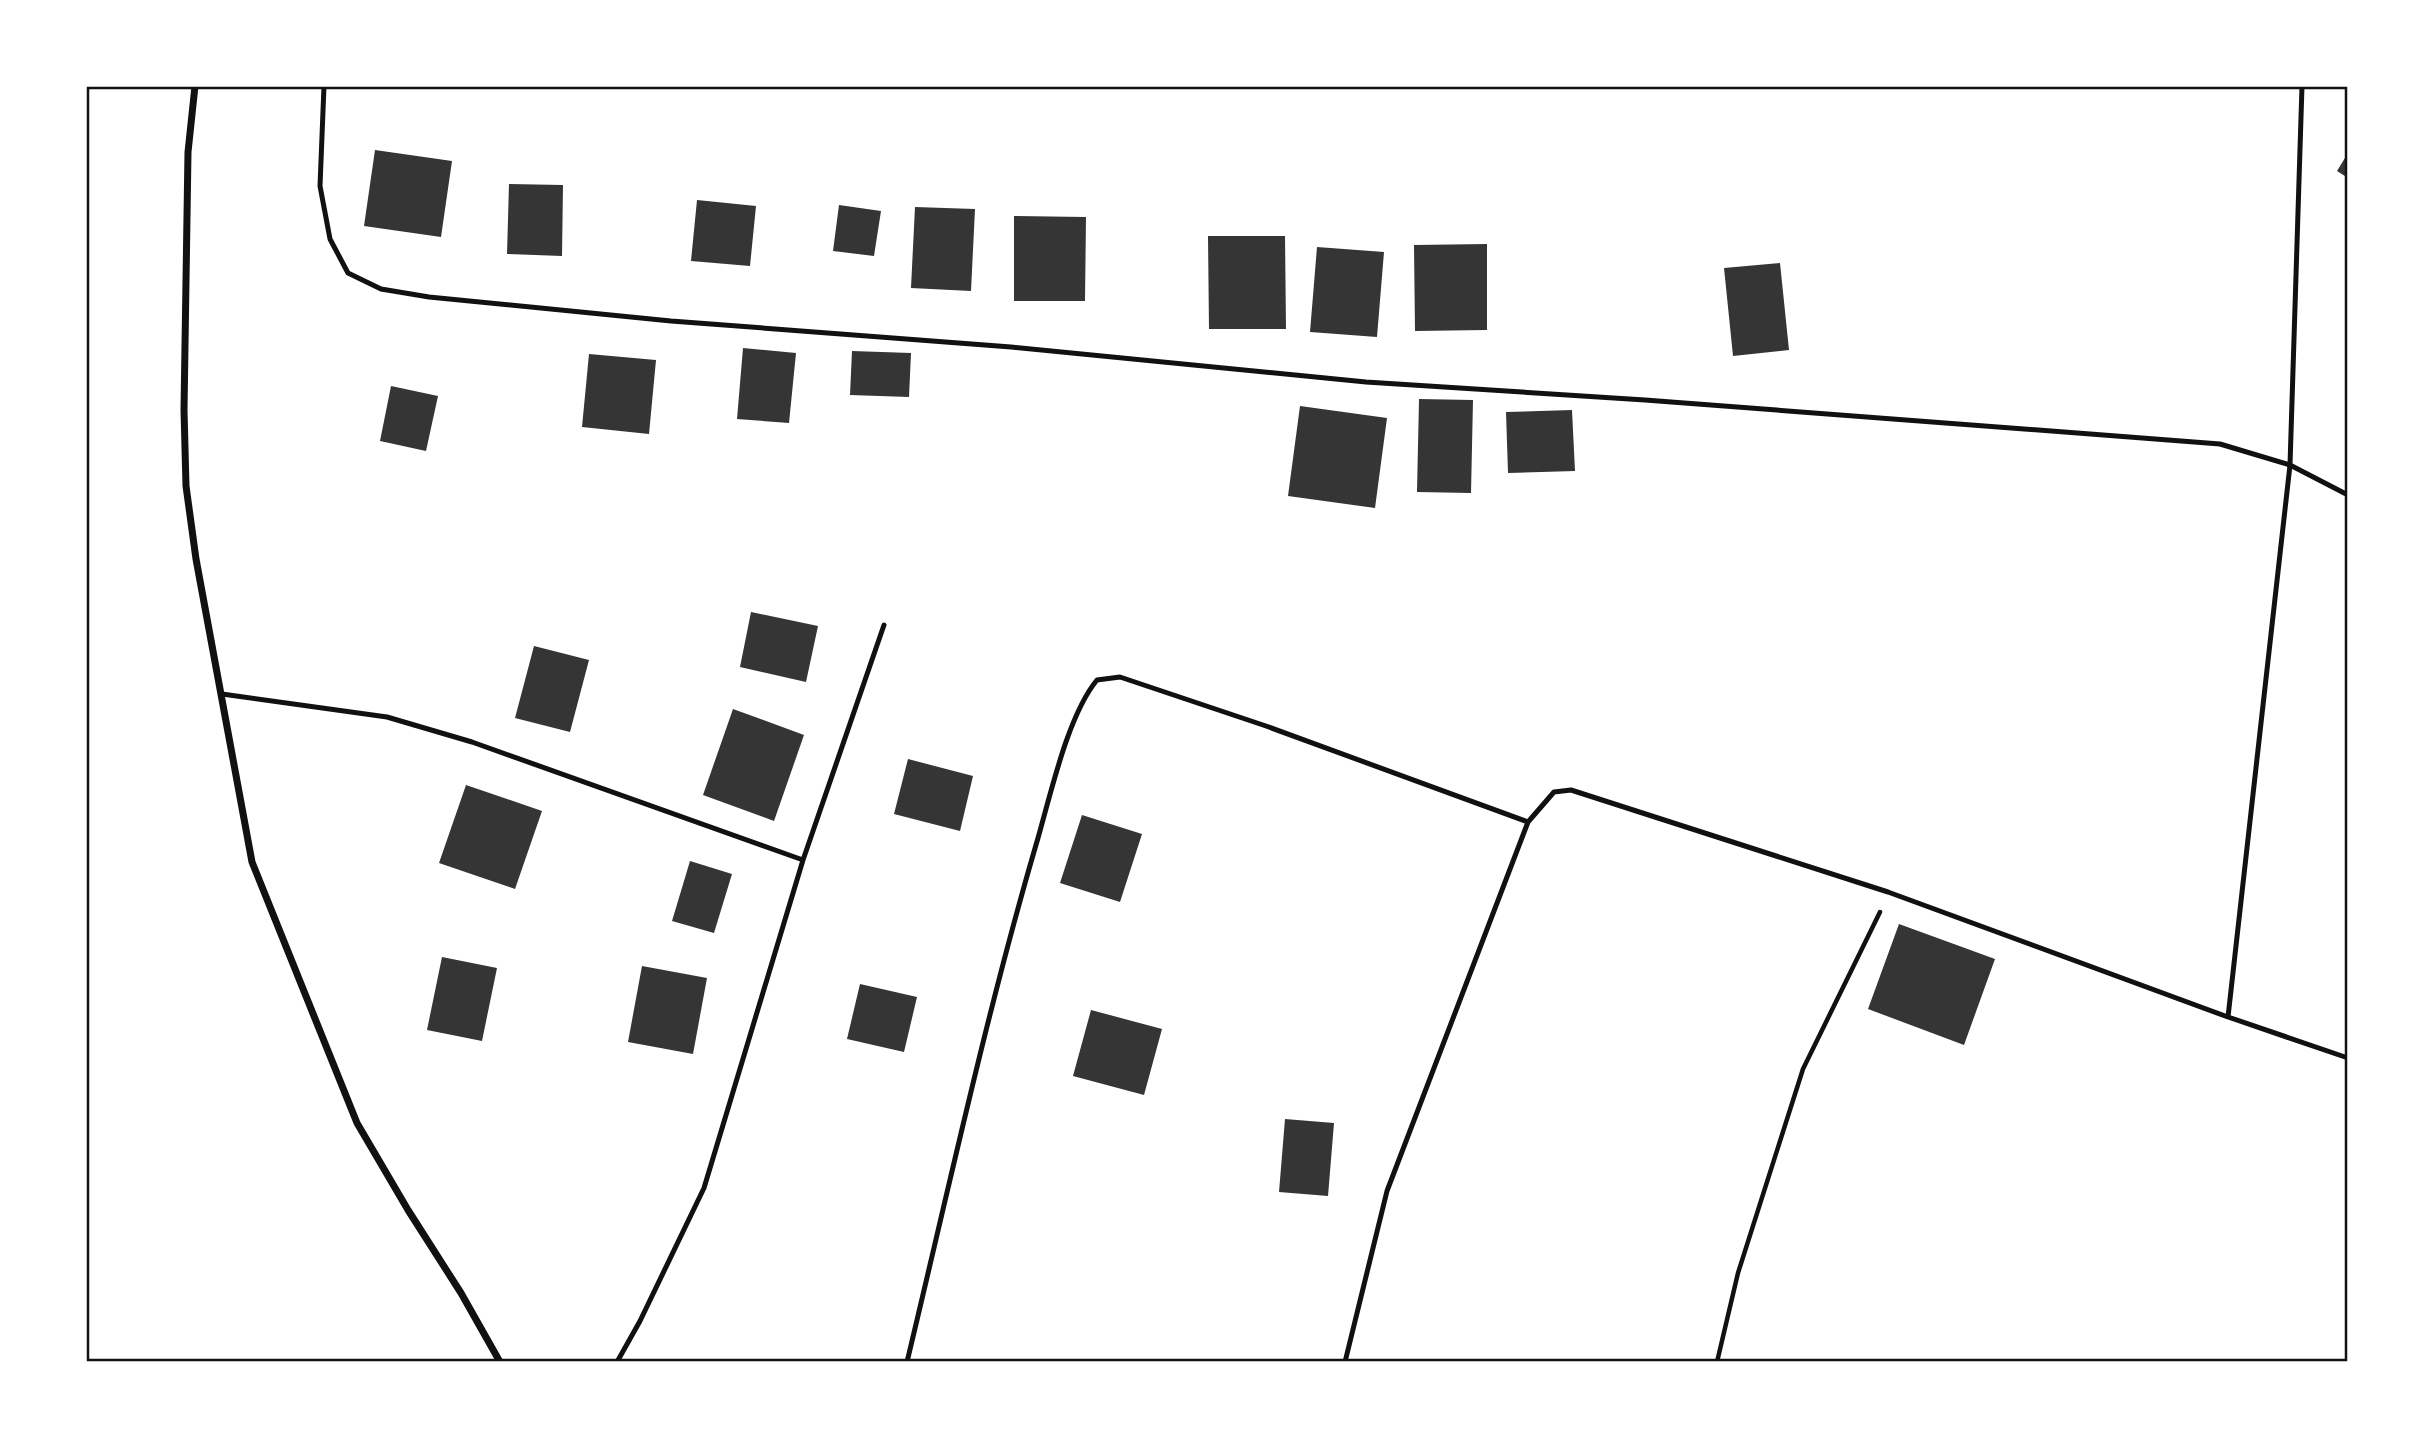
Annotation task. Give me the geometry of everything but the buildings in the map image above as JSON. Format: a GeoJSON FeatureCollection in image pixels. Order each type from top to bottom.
{"type":"FeatureCollection","features":[{"type":"Feature","properties":{"kind":"street"},"geometry":{"type":"LineString","coordinates":[[195,86],[188,152],[184,410],[186,486],[196,559],[252,862],[357,1122],[500,1362]]}},
{"type":"Feature","properties":{"kind":"lane"},"geometry":{"type":"LineString","coordinates":[[324,86],[320,186],[330,239],[348,273],[381,289],[429,297],[644,319],[1011,347],[1366,382],[1645,400],[2220,444],[2290,465],[2348,495]]}},
{"type":"Feature","properties":{"kind":"lane"},"geometry":{"type":"LineString","coordinates":[[2228,1017],[2290,465],[2302,86]]}},
{"type":"Feature","properties":{"kind":"lane"},"geometry":{"type":"LineString","coordinates":[[617,1362],[640,1321],[704,1188],[803,860],[884,625]]}},
{"type":"Feature","properties":{"kind":"lane"},"geometry":{"type":"LineString","coordinates":[[907,1362],[1005,951],[1061,760],[1085,695],[1097,680],[1120,677],[1266,726],[1528,822]]}},
{"type":"Feature","properties":{"kind":"lane"},"geometry":{"type":"LineString","coordinates":[[222,694],[387,717],[472,742],[803,860]]}},
{"type":"Feature","properties":{"kind":"lane"},"geometry":{"type":"LineString","coordinates":[[1345,1362],[1387,1191],[1528,822],[1554,792],[1571,790],[1888,891],[2228,1017],[2348,1058]]}},
{"type":"Feature","properties":{"kind":"path"},"geometry":{"type":"LineString","coordinates":[[1717,1362],[1738,1273],[1803,1069],[1888,891]]}}]}
